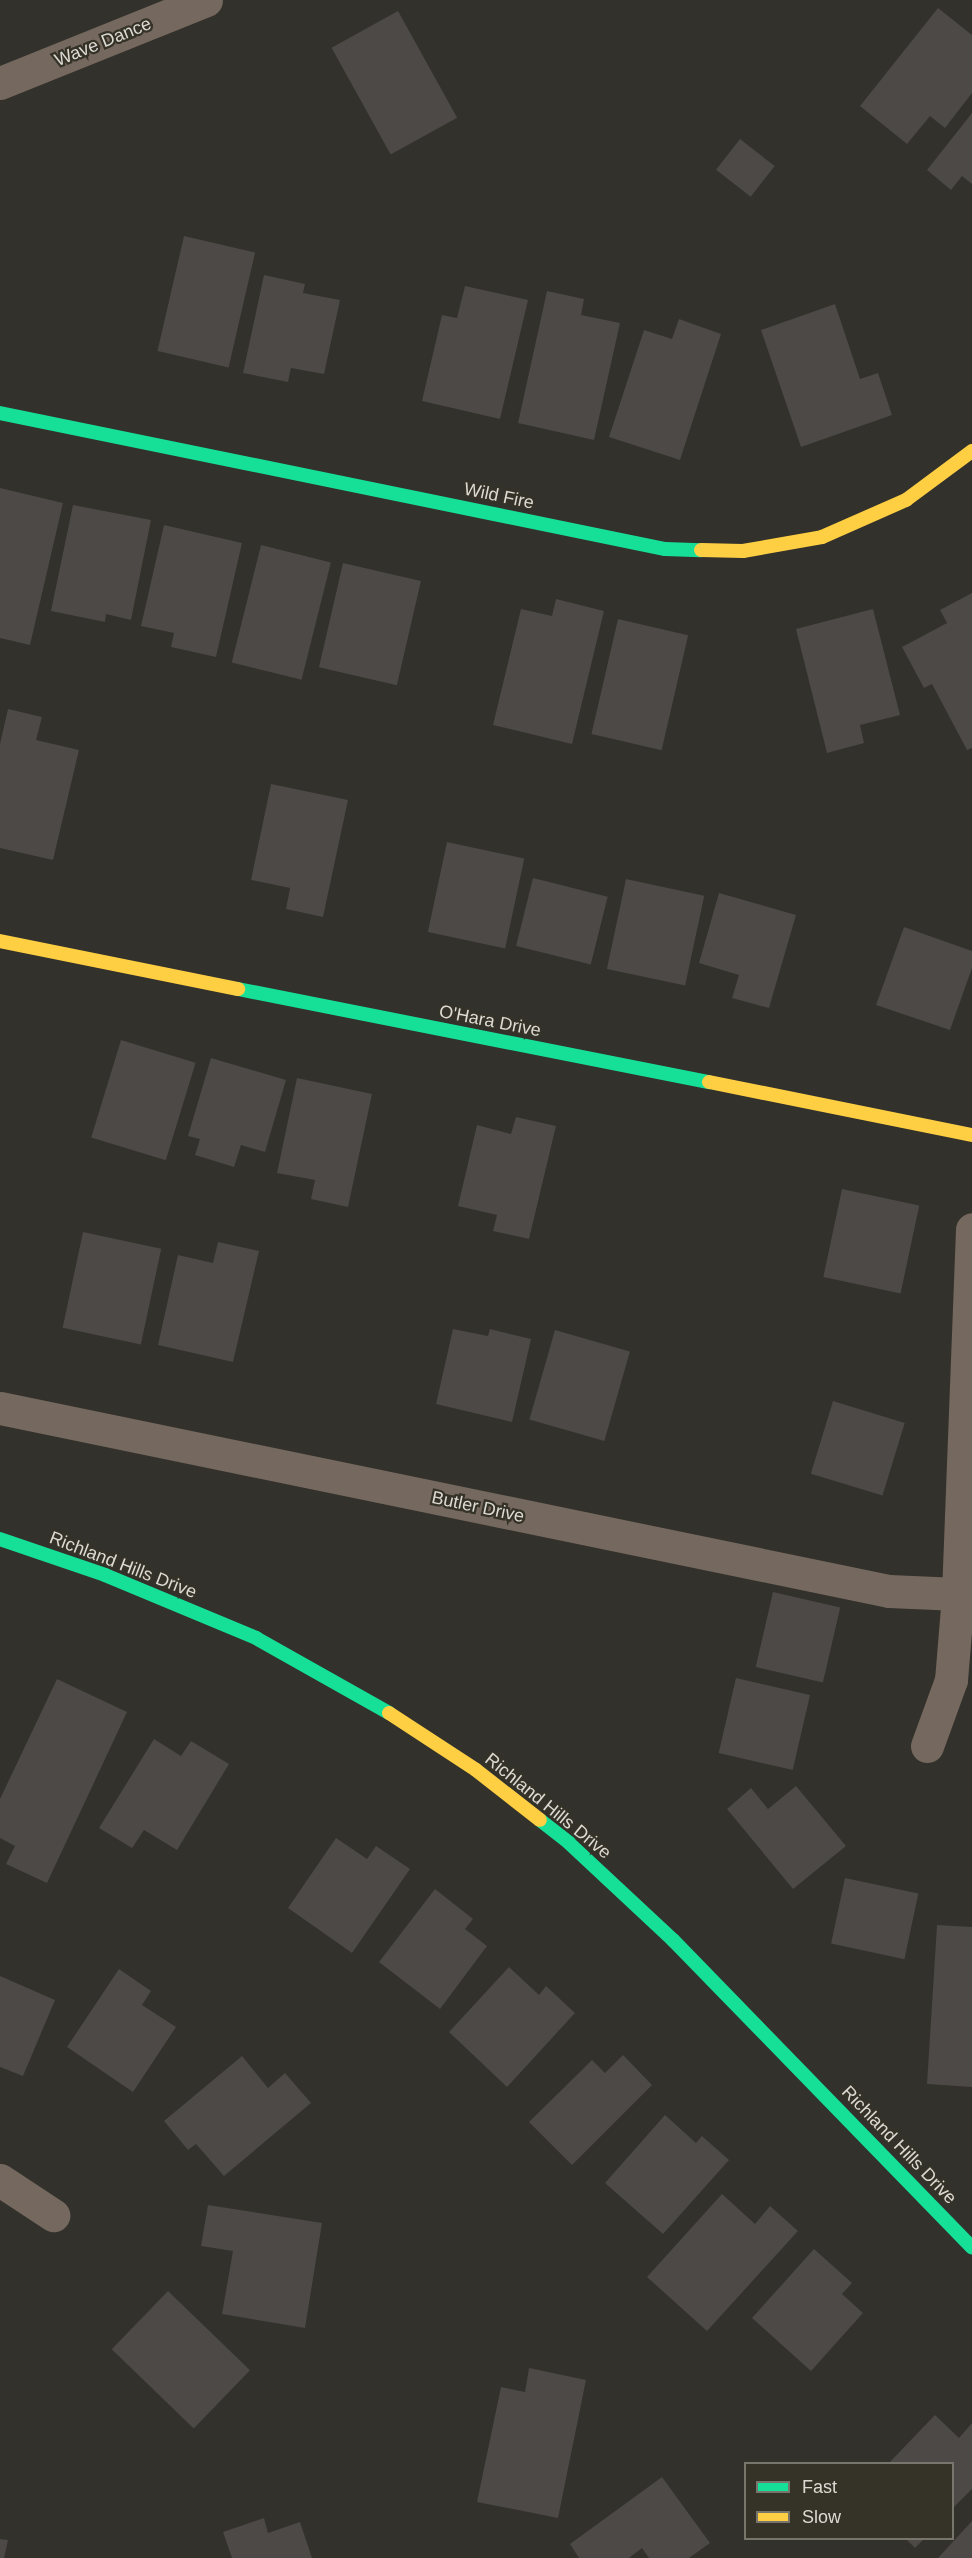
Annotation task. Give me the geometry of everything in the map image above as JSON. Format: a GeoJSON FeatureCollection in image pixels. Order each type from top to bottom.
{"type":"FeatureCollection","features":[{"type":"Feature","properties":{"kind":"street","name":"Wave Dance"},"geometry":{"type":"LineString","coordinates":[[0,83],[206,0]]}},
{"type":"Feature","properties":{"kind":"street","name":"Wild Fire"},"geometry":{"type":"LineString","coordinates":[[0,413],[676,549],[743,551],[822,537],[906,500],[972,451]]}},
{"type":"Feature","properties":{"kind":"street","name":"O'Hara Drive"},"geometry":{"type":"LineString","coordinates":[[0,941],[972,1135]]}},
{"type":"Feature","properties":{"kind":"street"},"geometry":{"type":"LineString","coordinates":[[927,1746],[951,1680],[958,1594],[972,1229]]}},
{"type":"Feature","properties":{"kind":"street","name":"Butler Drive"},"geometry":{"type":"LineString","coordinates":[[0,1408],[889,1592],[958,1594]]}},
{"type":"Feature","properties":{"kind":"street","name":"Richland Hills Drive"},"geometry":{"type":"LineString","coordinates":[[0,1539],[116,1578],[256,1638],[381,1708],[476,1770],[569,1843],[681,1947],[972,2247]]}},
{"type":"Feature","properties":{"kind":"street"},"geometry":{"type":"LineString","coordinates":[[0,2180],[53,2215]]}},
{"type":"Feature","properties":{"kind":"building"},"geometry":{"type":"Polygon","coordinates":[[[938,8],[972,35],[972,93],[945,128],[930,116],[907,144],[860,106],[938,8]]]}},
{"type":"Feature","properties":{"kind":"building"},"geometry":{"type":"Polygon","coordinates":[[[398,11],[457,118],[391,155],[332,48],[398,11]]]}},
{"type":"Feature","properties":{"kind":"building"},"geometry":{"type":"Polygon","coordinates":[[[972,113],[972,184],[962,176],[951,190],[927,170],[972,113]]]}},
{"type":"Feature","properties":{"kind":"building"},"geometry":{"type":"Polygon","coordinates":[[[740,139],[775,166],[751,197],[716,170],[740,139]]]}},
{"type":"Feature","properties":{"kind":"building"},"geometry":{"type":"Polygon","coordinates":[[[184,236],[255,252],[229,367],[157,351],[184,236]]]}},
{"type":"Feature","properties":{"kind":"building"},"geometry":{"type":"Polygon","coordinates":[[[264,275],[305,284],[303,293],[340,300],[324,374],[291,368],[288,382],[243,373],[264,275]]]}},
{"type":"Feature","properties":{"kind":"building"},"geometry":{"type":"Polygon","coordinates":[[[465,286],[528,300],[500,419],[422,401],[442,315],[457,318],[465,286]]]}},
{"type":"Feature","properties":{"kind":"building"},"geometry":{"type":"Polygon","coordinates":[[[547,291],[584,299],[581,315],[620,323],[594,440],[518,423],[547,291]]]}},
{"type":"Feature","properties":{"kind":"building"},"geometry":{"type":"Polygon","coordinates":[[[835,304],[860,379],[878,373],[892,415],[801,447],[761,330],[835,304]]]}},
{"type":"Feature","properties":{"kind":"building"},"geometry":{"type":"Polygon","coordinates":[[[679,319],[721,334],[680,460],[609,437],[644,330],[672,339],[679,319]]]}},
{"type":"Feature","properties":{"kind":"building"},"geometry":{"type":"Polygon","coordinates":[[[0,488],[63,503],[30,645],[0,638],[0,488]]]}},
{"type":"Feature","properties":{"kind":"building"},"geometry":{"type":"Polygon","coordinates":[[[73,505],[151,520],[131,620],[106,614],[105,622],[51,611],[73,505]]]}},
{"type":"Feature","properties":{"kind":"building"},"geometry":{"type":"Polygon","coordinates":[[[164,525],[242,543],[216,657],[171,647],[174,633],[141,626],[164,525]]]}},
{"type":"Feature","properties":{"kind":"building"},"geometry":{"type":"Polygon","coordinates":[[[261,545],[331,562],[302,680],[232,662],[261,545]]]}},
{"type":"Feature","properties":{"kind":"building"},"geometry":{"type":"Polygon","coordinates":[[[343,563],[421,581],[397,685],[319,667],[343,563]]]}},
{"type":"Feature","properties":{"kind":"building"},"geometry":{"type":"Polygon","coordinates":[[[972,593],[972,748],[967,750],[932,684],[924,688],[902,647],[947,623],[940,610],[972,593]]]}},
{"type":"Feature","properties":{"kind":"building"},"geometry":{"type":"Polygon","coordinates":[[[556,599],[604,611],[572,744],[493,725],[521,609],[552,616],[556,599]]]}},
{"type":"Feature","properties":{"kind":"building"},"geometry":{"type":"Polygon","coordinates":[[[873,609],[900,715],[860,725],[864,743],[827,753],[796,629],[873,609]]]}},
{"type":"Feature","properties":{"kind":"building"},"geometry":{"type":"Polygon","coordinates":[[[618,619],[688,635],[662,750],[591,734],[618,619]]]}},
{"type":"Feature","properties":{"kind":"building"},"geometry":{"type":"Polygon","coordinates":[[[8,709],[42,717],[36,740],[79,750],[53,860],[0,848],[0,744],[8,709]]]}},
{"type":"Feature","properties":{"kind":"building"},"geometry":{"type":"Polygon","coordinates":[[[271,784],[348,800],[323,917],[286,909],[290,888],[251,880],[271,784]]]}},
{"type":"Feature","properties":{"kind":"building"},"geometry":{"type":"Polygon","coordinates":[[[447,842],[524,858],[505,948],[428,932],[447,842]]]}},
{"type":"Feature","properties":{"kind":"building"},"geometry":{"type":"Polygon","coordinates":[[[533,878],[608,897],[591,965],[516,946],[533,878]]]}},
{"type":"Feature","properties":{"kind":"building"},"geometry":{"type":"Polygon","coordinates":[[[626,879],[704,896],[685,986],[607,969],[626,879]]]}},
{"type":"Feature","properties":{"kind":"building"},"geometry":{"type":"Polygon","coordinates":[[[719,893],[796,915],[769,1008],[732,998],[739,975],[699,963],[719,893]]]}},
{"type":"Feature","properties":{"kind":"building"},"geometry":{"type":"Polygon","coordinates":[[[904,927],[972,951],[972,968],[950,1030],[876,1005],[904,927]]]}},
{"type":"Feature","properties":{"kind":"building"},"geometry":{"type":"Polygon","coordinates":[[[121,1040],[196,1063],[166,1160],[91,1138],[121,1040]]]}},
{"type":"Feature","properties":{"kind":"building"},"geometry":{"type":"Polygon","coordinates":[[[211,1058],[286,1080],[265,1152],[241,1145],[234,1167],[195,1155],[200,1139],[188,1136],[211,1058]]]}},
{"type":"Feature","properties":{"kind":"building"},"geometry":{"type":"Polygon","coordinates":[[[297,1078],[372,1094],[348,1207],[311,1199],[315,1180],[277,1173],[297,1078]]]}},
{"type":"Feature","properties":{"kind":"building"},"geometry":{"type":"Polygon","coordinates":[[[516,1117],[556,1126],[529,1239],[493,1231],[497,1215],[458,1206],[477,1125],[511,1134],[516,1117]]]}},
{"type":"Feature","properties":{"kind":"building"},"geometry":{"type":"Polygon","coordinates":[[[842,1189],[919,1205],[901,1293],[823,1277],[842,1189]]]}},
{"type":"Feature","properties":{"kind":"building"},"geometry":{"type":"Polygon","coordinates":[[[83,1232],[161,1249],[141,1344],[63,1328],[83,1232]]]}},
{"type":"Feature","properties":{"kind":"building"},"geometry":{"type":"Polygon","coordinates":[[[218,1242],[259,1251],[233,1362],[158,1345],[178,1255],[213,1263],[218,1242]]]}},
{"type":"Feature","properties":{"kind":"building"},"geometry":{"type":"Polygon","coordinates":[[[453,1329],[488,1336],[490,1329],[531,1339],[512,1422],[436,1404],[453,1329]]]}},
{"type":"Feature","properties":{"kind":"building"},"geometry":{"type":"Polygon","coordinates":[[[555,1330],[630,1351],[604,1441],[529,1419],[555,1330]]]}},
{"type":"Feature","properties":{"kind":"building"},"geometry":{"type":"Polygon","coordinates":[[[833,1401],[905,1423],[883,1496],[811,1474],[833,1401]]]}},
{"type":"Feature","properties":{"kind":"building"},"geometry":{"type":"Polygon","coordinates":[[[773,1592],[840,1608],[823,1683],[756,1667],[773,1592]]]}},
{"type":"Feature","properties":{"kind":"building"},"geometry":{"type":"Polygon","coordinates":[[[736,1678],[810,1695],[793,1770],[719,1753],[736,1678]]]}},
{"type":"Feature","properties":{"kind":"building"},"geometry":{"type":"Polygon","coordinates":[[[57,1679],[127,1712],[47,1883],[6,1864],[15,1846],[0,1838],[0,1799],[57,1679]]]}},
{"type":"Feature","properties":{"kind":"building"},"geometry":{"type":"Polygon","coordinates":[[[154,1739],[181,1756],[191,1741],[229,1764],[177,1850],[144,1830],[132,1848],[99,1828],[154,1739]]]}},
{"type":"Feature","properties":{"kind":"building"},"geometry":{"type":"Polygon","coordinates":[[[796,1786],[846,1846],[793,1889],[727,1809],[751,1788],[768,1809],[796,1786]]]}},
{"type":"Feature","properties":{"kind":"building"},"geometry":{"type":"Polygon","coordinates":[[[336,1838],[367,1859],[376,1846],[410,1869],[352,1953],[288,1908],[336,1838]]]}},
{"type":"Feature","properties":{"kind":"building"},"geometry":{"type":"Polygon","coordinates":[[[845,1878],[918,1894],[904,1959],[831,1944],[845,1878]]]}},
{"type":"Feature","properties":{"kind":"building"},"geometry":{"type":"Polygon","coordinates":[[[435,1889],[473,1919],[465,1929],[487,1946],[440,2009],[379,1962],[435,1889]]]}},
{"type":"Feature","properties":{"kind":"building"},"geometry":{"type":"Polygon","coordinates":[[[937,1925],[972,1927],[972,2087],[927,2084],[937,1925]]]}},
{"type":"Feature","properties":{"kind":"building"},"geometry":{"type":"Polygon","coordinates":[[[509,1967],[539,1995],[546,1986],[575,2013],[507,2087],[449,2032],[509,1967]]]}},
{"type":"Feature","properties":{"kind":"building"},"geometry":{"type":"Polygon","coordinates":[[[119,1969],[151,1991],[142,2005],[176,2027],[133,2092],[67,2047],[119,1969]]]}},
{"type":"Feature","properties":{"kind":"building"},"geometry":{"type":"Polygon","coordinates":[[[0,1976],[55,2000],[23,2076],[0,2067],[0,1976]]]}},
{"type":"Feature","properties":{"kind":"building"},"geometry":{"type":"Polygon","coordinates":[[[623,2055],[652,2085],[572,2165],[529,2122],[592,2060],[605,2073],[623,2055]]]}},
{"type":"Feature","properties":{"kind":"building"},"geometry":{"type":"Polygon","coordinates":[[[242,2056],[268,2088],[285,2073],[311,2103],[224,2176],[196,2144],[188,2150],[164,2121],[242,2056]]]}},
{"type":"Feature","properties":{"kind":"building"},"geometry":{"type":"Polygon","coordinates":[[[665,2115],[696,2143],[702,2136],[729,2160],[663,2234],[605,2183],[665,2115]]]}},
{"type":"Feature","properties":{"kind":"building"},"geometry":{"type":"Polygon","coordinates":[[[722,2194],[755,2224],[770,2206],[798,2231],[707,2331],[647,2277],[722,2194]]]}},
{"type":"Feature","properties":{"kind":"building"},"geometry":{"type":"Polygon","coordinates":[[[208,2205],[322,2223],[305,2328],[222,2314],[233,2251],[201,2246],[208,2205]]]}},
{"type":"Feature","properties":{"kind":"building"},"geometry":{"type":"Polygon","coordinates":[[[814,2249],[852,2283],[842,2294],[863,2313],[811,2371],[752,2318],[814,2249]]]}},
{"type":"Feature","properties":{"kind":"building"},"geometry":{"type":"Polygon","coordinates":[[[168,2291],[250,2370],[194,2428],[112,2349],[168,2291]]]}},
{"type":"Feature","properties":{"kind":"building"},"geometry":{"type":"Polygon","coordinates":[[[529,2368],[586,2380],[558,2518],[477,2502],[501,2387],[525,2392],[529,2368]]]}},
{"type":"Feature","properties":{"kind":"building"},"geometry":{"type":"Polygon","coordinates":[[[935,2415],[959,2438],[972,2423],[972,2489],[954,2507],[954,2462],[890,2462],[935,2415]]]}},
{"type":"Feature","properties":{"kind":"building"},"geometry":{"type":"Polygon","coordinates":[[[662,2477],[710,2543],[689,2558],[649,2558],[642,2548],[629,2558],[579,2558],[570,2544],[662,2477]]]}},
{"type":"Feature","properties":{"kind":"building"},"geometry":{"type":"Polygon","coordinates":[[[264,2518],[268,2533],[300,2522],[312,2558],[232,2558],[223,2532],[264,2518]]]}},
{"type":"Feature","properties":{"kind":"building"},"geometry":{"type":"Polygon","coordinates":[[[972,2521],[972,2558],[938,2558],[972,2521]]]}},
{"type":"Feature","properties":{"kind":"building"},"geometry":{"type":"Polygon","coordinates":[[[0,2539],[8,2540],[4,2558],[0,2558],[0,2539]]]}},
{"type":"Feature","properties":{"kind":"building"},"geometry":{"type":"Polygon","coordinates":[[[907,2540],[923,2540],[915,2548],[907,2540]]]}},
{"type":"Feature","properties":{"kind":"traffic: fast"},"geometry":{"type":"LineString","coordinates":[[0,413],[665,549],[701,550]]}},
{"type":"Feature","properties":{"kind":"traffic: fast"},"geometry":{"type":"LineString","coordinates":[[238,989],[709,1082]]}},
{"type":"Feature","properties":{"kind":"traffic: fast"},"geometry":{"type":"LineString","coordinates":[[0,1539],[105,1575],[256,1638],[389,1713]]}},
{"type":"Feature","properties":{"kind":"traffic: fast"},"geometry":{"type":"LineString","coordinates":[[540,1820],[569,1843],[673,1940],[972,2247]]}},
{"type":"Feature","properties":{"kind":"traffic: slow"},"geometry":{"type":"LineString","coordinates":[[701,550],[743,551],[822,537],[906,500],[972,451]]}},
{"type":"Feature","properties":{"kind":"traffic: slow"},"geometry":{"type":"LineString","coordinates":[[0,941],[238,989]]}},
{"type":"Feature","properties":{"kind":"traffic: slow"},"geometry":{"type":"LineString","coordinates":[[709,1082],[972,1135]]}},
{"type":"Feature","properties":{"kind":"traffic: slow"},"geometry":{"type":"LineString","coordinates":[[389,1713],[476,1770],[540,1820]]}}]}
